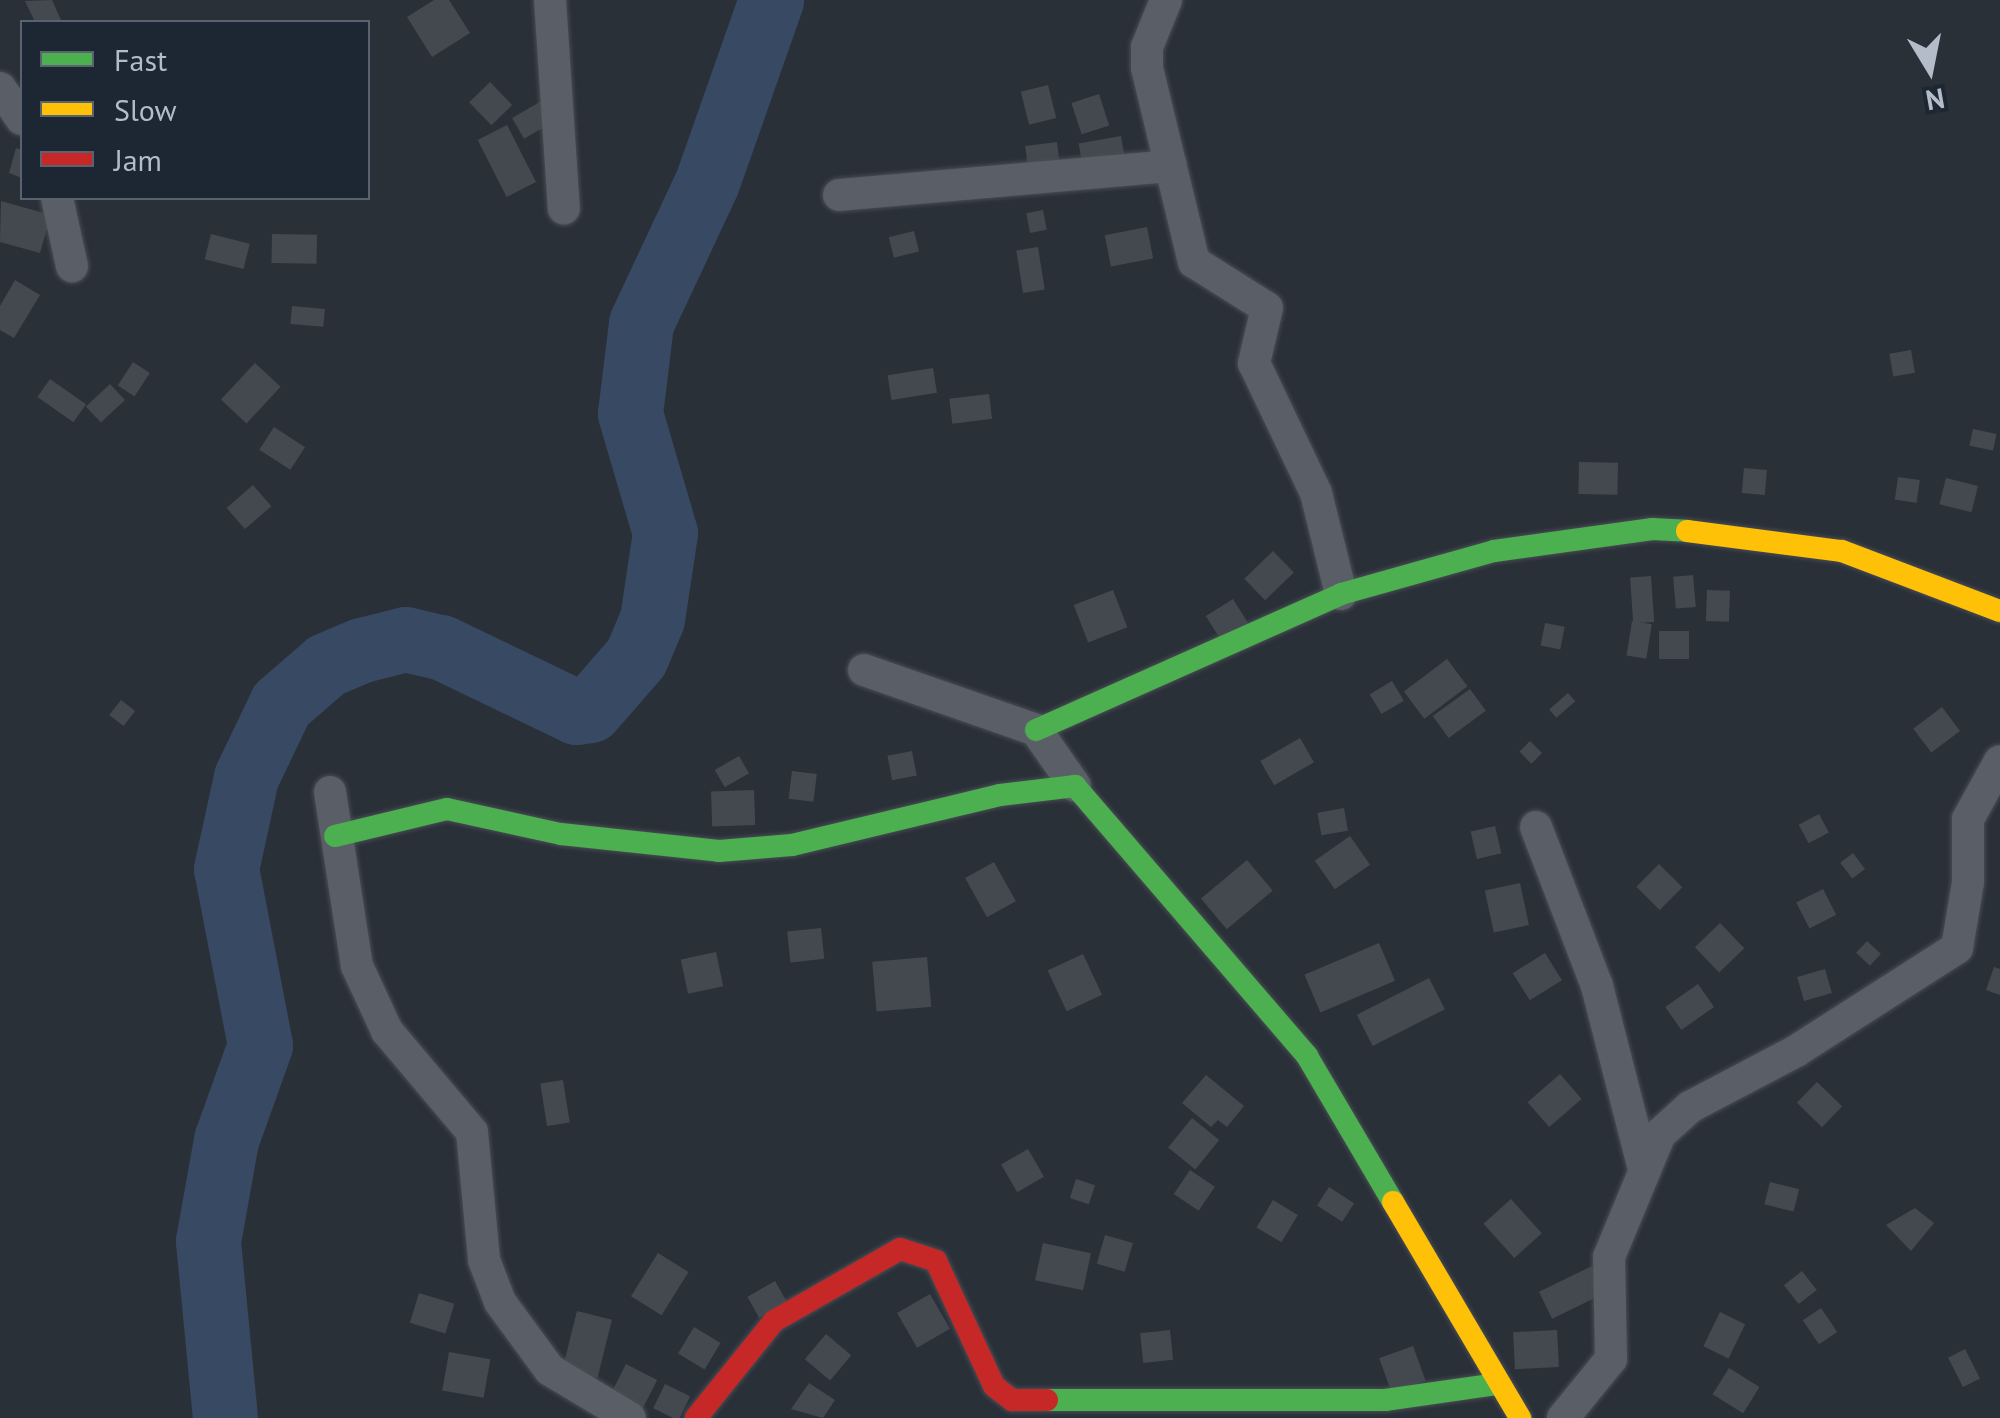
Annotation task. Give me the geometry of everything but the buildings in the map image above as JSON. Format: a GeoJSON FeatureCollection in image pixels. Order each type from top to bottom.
{"type":"FeatureCollection","features":[{"type":"Feature","properties":{"kind":"street"},"geometry":{"type":"LineString","coordinates":[[550,0],[564,209]]}},
{"type":"Feature","properties":{"kind":"street"},"geometry":{"type":"LineString","coordinates":[[1166,0],[1147,47],[1147,68],[1194,262],[1269,313],[1254,363],[1316,493],[1341,594]]}},
{"type":"Feature","properties":{"kind":"street"},"geometry":{"type":"LineString","coordinates":[[0,88],[20,116]]}},
{"type":"Feature","properties":{"kind":"street"},"geometry":{"type":"LineString","coordinates":[[839,195],[1171,166]]}},
{"type":"Feature","properties":{"kind":"street"},"geometry":{"type":"LineString","coordinates":[[57,200],[72,266]]}},
{"type":"Feature","properties":{"kind":"street"},"geometry":{"type":"LineString","coordinates":[[1036,730],[1341,594],[1494,551],[1652,529],[1743,534],[1842,551],[2000,611]]}},
{"type":"Feature","properties":{"kind":"street"},"geometry":{"type":"LineString","coordinates":[[864,670],[1036,730],[1075,786],[1307,1056],[1520,1418]]}},
{"type":"Feature","properties":{"kind":"street"},"geometry":{"type":"LineString","coordinates":[[1563,1418],[1615,1347],[1609,1257],[1643,1164],[1660,1134],[1690,1107],[1796,1052],[1957,948],[1968,882],[1968,819],[2000,761]]}},
{"type":"Feature","properties":{"kind":"street"},"geometry":{"type":"LineString","coordinates":[[335,836],[447,809],[561,834],[720,851],[792,845],[1000,796],[1075,786]]}},
{"type":"Feature","properties":{"kind":"street"},"geometry":{"type":"LineString","coordinates":[[330,792],[357,966],[387,1032],[472,1132],[484,1260],[500,1302],[550,1370],[630,1418]]}},
{"type":"Feature","properties":{"kind":"street"},"geometry":{"type":"LineString","coordinates":[[1536,826],[1597,986],[1643,1164]]}},
{"type":"Feature","properties":{"kind":"street"},"geometry":{"type":"LineString","coordinates":[[696,1418],[774,1321],[900,1250],[936,1261],[994,1386],[1012,1400],[1385,1400],[1498,1384]]}},
{"type":"Feature","properties":{"kind":"waterway"},"geometry":{"type":"LineString","coordinates":[[225,1418],[208,1241],[226,1140],[260,1045],[226,869],[246,777],[281,704],[326,665],[362,650],[405,639],[441,647],[576,712],[590,710],[636,657],[652,619],[665,533],[630,413],[641,323],[707,182],[771,0]]}},
{"type":"Feature","properties":{"kind":"traffic: fast"},"geometry":{"type":"LineString","coordinates":[[1036,730],[1341,594],[1494,551],[1652,529],[1687,531]]}},
{"type":"Feature","properties":{"kind":"traffic: fast"},"geometry":{"type":"LineString","coordinates":[[335,836],[447,809],[561,834],[719,851],[792,845],[1000,795],[1075,786],[1307,1056],[1393,1202]]}},
{"type":"Feature","properties":{"kind":"traffic: fast"},"geometry":{"type":"LineString","coordinates":[[1047,1400],[1385,1400],[1498,1384]]}},
{"type":"Feature","properties":{"kind":"traffic: slow"},"geometry":{"type":"LineString","coordinates":[[1687,531],[1842,551],[2000,611]]}},
{"type":"Feature","properties":{"kind":"traffic: slow"},"geometry":{"type":"LineString","coordinates":[[1393,1202],[1520,1418]]}},
{"type":"Feature","properties":{"kind":"traffic: jam"},"geometry":{"type":"LineString","coordinates":[[696,1418],[774,1321],[900,1249],[936,1261],[994,1386],[1012,1400],[1047,1400]]}}]}
